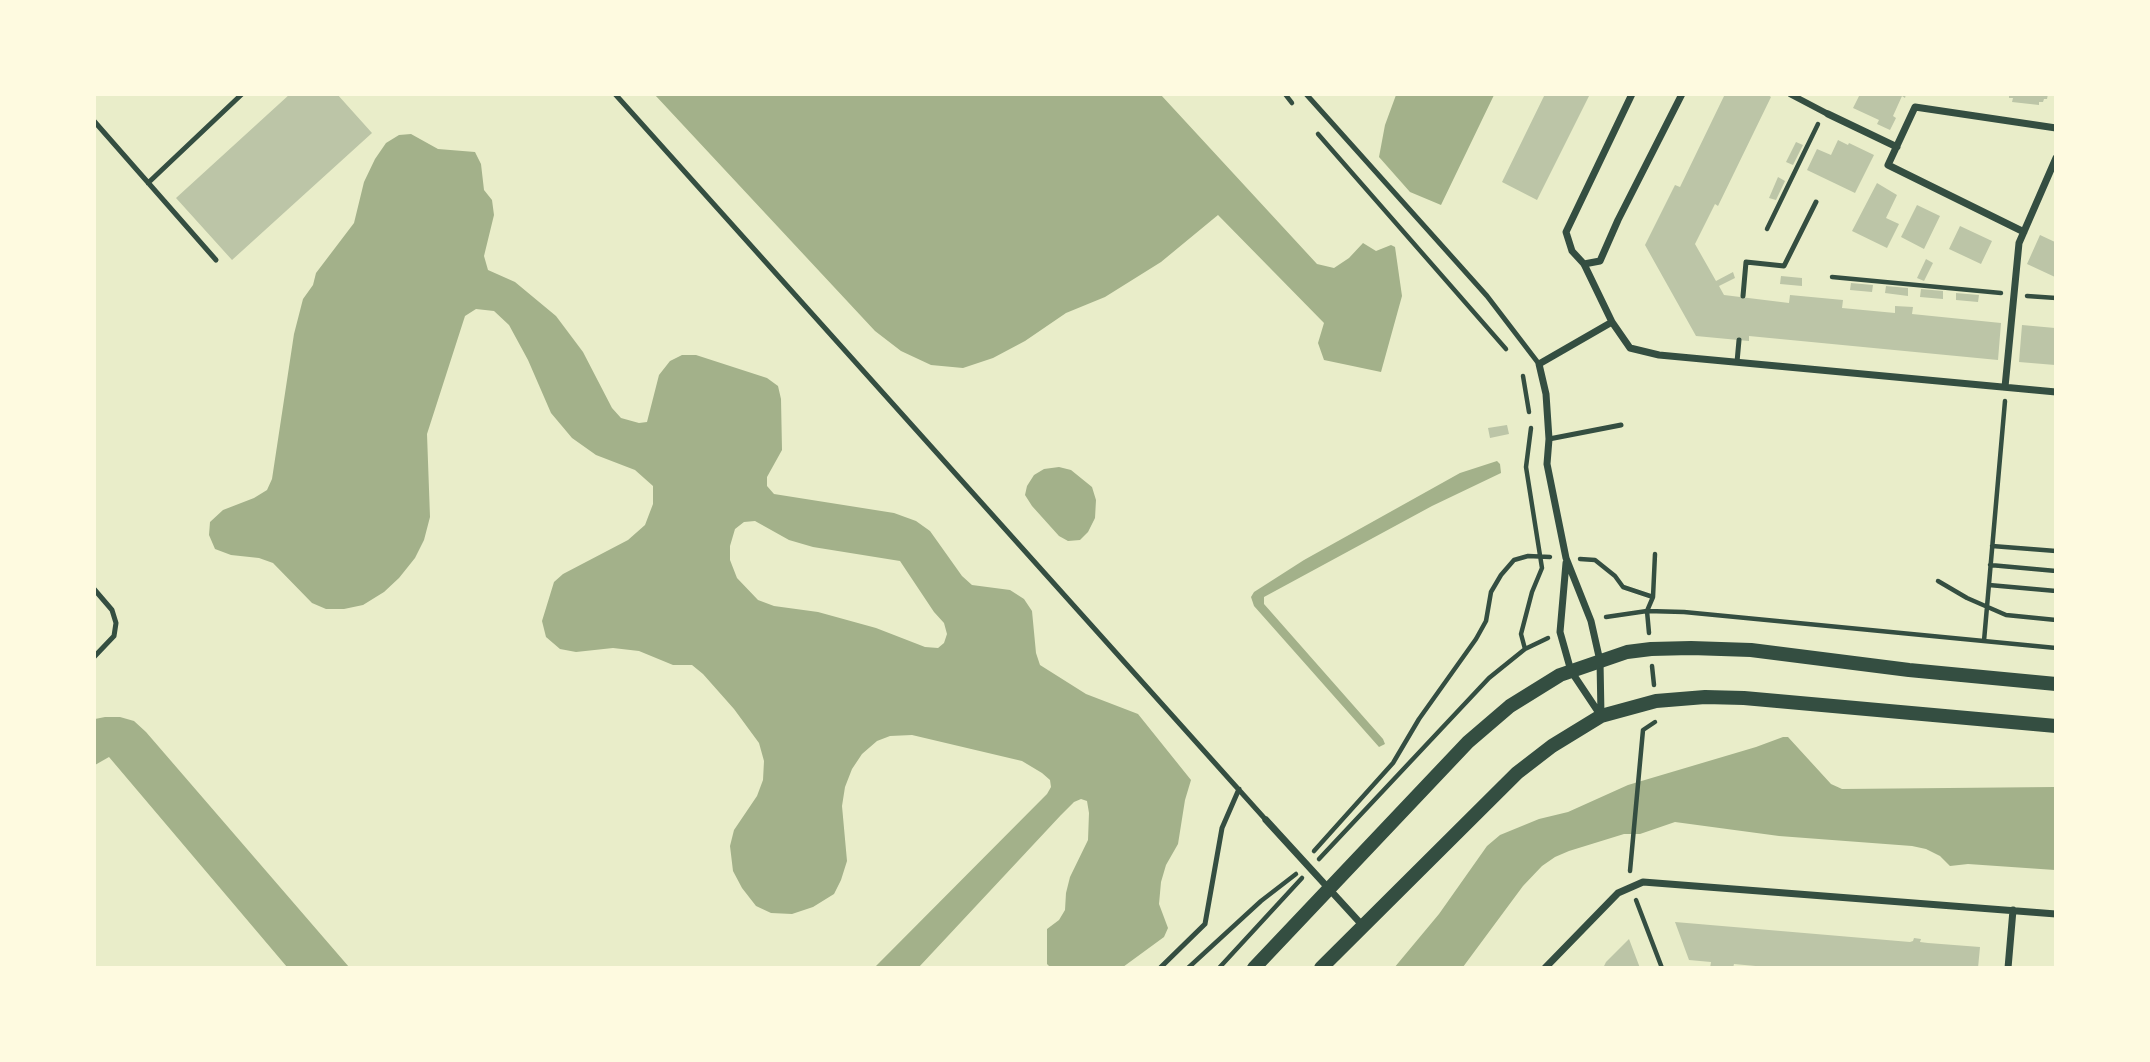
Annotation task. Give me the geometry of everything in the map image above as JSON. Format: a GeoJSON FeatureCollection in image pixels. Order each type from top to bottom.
{"type":"FeatureCollection","features":[{"type":"Feature","properties":{"kind":"main road"},"geometry":{"type":"LineString","coordinates":[[1254,968],[1489,723],[1510,706],[1571,671],[1628,652],[1691,648],[1751,650],[1909,670],[2056,684]]}},
{"type":"Feature","properties":{"kind":"main road"},"geometry":{"type":"LineString","coordinates":[[1321,968],[1517,773],[1552,746],[1601,716],[1656,701],[1705,697],[1744,698],[2056,726]]}},
{"type":"Feature","properties":{"kind":"street"},"geometry":{"type":"LineString","coordinates":[[1632,94],[1566,232],[1572,251],[1584,264],[1612,322],[1630,348],[1658,355],[2056,392]]}},
{"type":"Feature","properties":{"kind":"street"},"geometry":{"type":"LineString","coordinates":[[1584,264],[1600,261],[1682,94]]}},
{"type":"Feature","properties":{"kind":"street"},"geometry":{"type":"LineString","coordinates":[[1790,94],[1897,147]]}},
{"type":"Feature","properties":{"kind":"street"},"geometry":{"type":"LineString","coordinates":[[2024,232],[1888,165],[1915,107],[2056,128]]}},
{"type":"Feature","properties":{"kind":"street"},"geometry":{"type":"LineString","coordinates":[[2005,387],[2020,243],[2056,158]]}},
{"type":"Feature","properties":{"kind":"street"},"geometry":{"type":"LineString","coordinates":[[1601,716],[1600,661],[1591,621],[1566,558],[1547,464],[1549,439],[1546,394],[1539,364],[1612,322]]}},
{"type":"Feature","properties":{"kind":"street"},"geometry":{"type":"LineString","coordinates":[[1566,558],[1560,632],[1571,671],[1601,716]]}},
{"type":"Feature","properties":{"kind":"street"},"geometry":{"type":"LineString","coordinates":[[1266,820],[1363,926]]}},
{"type":"Feature","properties":{"kind":"street"},"geometry":{"type":"LineString","coordinates":[[1545,968],[1618,893],[1643,882],[2056,914]]}},
{"type":"Feature","properties":{"kind":"street"},"geometry":{"type":"LineString","coordinates":[[2008,968],[2013,910]]}},
{"type":"Feature","properties":{"kind":"lane"},"geometry":{"type":"LineString","coordinates":[[148,183],[242,94]]}},
{"type":"Feature","properties":{"kind":"lane"},"geometry":{"type":"LineString","coordinates":[[615,94],[1266,820]]}},
{"type":"Feature","properties":{"kind":"lane"},"geometry":{"type":"LineString","coordinates":[[1306,94],[1486,296],[1539,364]]}},
{"type":"Feature","properties":{"kind":"lane"},"geometry":{"type":"LineString","coordinates":[[94,121],[216,260]]}},
{"type":"Feature","properties":{"kind":"lane"},"geometry":{"type":"LineString","coordinates":[[1743,296],[1746,262],[1784,266],[1816,202]]}},
{"type":"Feature","properties":{"kind":"lane"},"geometry":{"type":"LineString","coordinates":[[1737,362],[1739,341]]}},
{"type":"Feature","properties":{"kind":"lane"},"geometry":{"type":"LineString","coordinates":[[1549,439],[1621,425]]}},
{"type":"Feature","properties":{"kind":"lane"},"geometry":{"type":"LineString","coordinates":[[94,589],[112,610],[116,623],[114,636],[94,657]]}},
{"type":"Feature","properties":{"kind":"lane"},"geometry":{"type":"LineString","coordinates":[[1160,968],[1205,924],[1222,828],[1239,789]]}},
{"type":"Feature","properties":{"kind":"path"},"geometry":{"type":"LineString","coordinates":[[1285,94],[1293,104]]}},
{"type":"Feature","properties":{"kind":"path"},"geometry":{"type":"LineString","coordinates":[[1767,229],[1826,112]]}},
{"type":"Feature","properties":{"kind":"path"},"geometry":{"type":"LineString","coordinates":[[1316,131],[1509,352]]}},
{"type":"Feature","properties":{"kind":"path"},"geometry":{"type":"LineString","coordinates":[[1832,277],[2056,299]]}},
{"type":"Feature","properties":{"kind":"path"},"geometry":{"type":"LineString","coordinates":[[1984,641],[2005,387]]}},
{"type":"Feature","properties":{"kind":"path"},"geometry":{"type":"LineString","coordinates":[[1992,546],[2056,551]]}},
{"type":"Feature","properties":{"kind":"path"},"geometry":{"type":"LineString","coordinates":[[1630,864],[1643,730],[1655,722],[1656,701],[1647,611],[1653,597],[1655,554]]}},
{"type":"Feature","properties":{"kind":"path"},"geometry":{"type":"LineString","coordinates":[[1528,556],[1540,556],[1542,568],[1532,592],[1521,634],[1525,649],[1489,678],[1319,860],[1312,854],[1393,763],[1419,719],[1476,639],[1486,621],[1491,592],[1502,575],[1514,561],[1528,556]]}},
{"type":"Feature","properties":{"kind":"path"},"geometry":{"type":"LineString","coordinates":[[1566,558],[1595,560],[1615,576],[1623,587],[1653,597]]}},
{"type":"Feature","properties":{"kind":"path"},"geometry":{"type":"LineString","coordinates":[[1990,565],[2056,571]]}},
{"type":"Feature","properties":{"kind":"path"},"geometry":{"type":"LineString","coordinates":[[1938,581],[1987,608],[2006,615],[2056,621]]}},
{"type":"Feature","properties":{"kind":"path"},"geometry":{"type":"LineString","coordinates":[[1989,585],[2056,591]]}},
{"type":"Feature","properties":{"kind":"path"},"geometry":{"type":"LineString","coordinates":[[1647,611],[1684,612],[2056,648]]}},
{"type":"Feature","properties":{"kind":"path"},"geometry":{"type":"LineString","coordinates":[[1188,968],[1261,901],[1297,873],[1304,876],[1219,968]]}},
{"type":"Feature","properties":{"kind":"path"},"geometry":{"type":"LineString","coordinates":[[1630,886],[1661,968]]}},
{"type":"Feature","properties":{"kind":"shaded area"},"geometry":{"type":"Polygon","coordinates":[[[655,95],[1161,95],[1317,264],[1334,268],[1349,258],[1363,243],[1376,251],[1391,245],[1395,247],[1402,296],[1381,372],[1324,360],[1318,343],[1324,323],[1218,215],[1161,262],[1105,297],[1066,313],[1025,341],[993,358],[963,368],[931,365],[901,351],[875,331],[655,95]]]}},
{"type":"Feature","properties":{"kind":"shaded area"},"geometry":{"type":"Polygon","coordinates":[[[1396,95],[1494,95],[1441,205],[1410,192],[1379,157],[1385,125],[1396,95]]]}},
{"type":"Feature","properties":{"kind":"shaded area"},"geometry":{"type":"Polygon","coordinates":[[[411,134],[438,149],[475,152],[481,164],[484,190],[492,200],[494,215],[484,256],[488,270],[515,282],[556,316],[583,352],[612,408],[621,418],[639,423],[647,422],[659,375],[670,361],[682,355],[696,355],[767,378],[778,386],[781,399],[782,450],[767,477],[767,486],[774,494],[894,513],[916,521],[930,531],[962,576],[972,585],[1010,590],[1024,599],[1032,611],[1036,653],[1040,665],[1086,694],[1138,714],[1191,780],[1178,844],[1166,865],[1161,882],[1159,904],[1168,928],[1164,937],[1123,967],[1051,968],[1047,964],[1047,929],[1059,920],[1065,910],[1070,877],[1088,840],[1087,801],[1081,799],[1061,815],[919,967],[875,967],[1051,787],[1050,780],[1022,761],[912,735],[890,736],[877,741],[862,754],[852,769],[842,806],[847,861],[834,894],[813,907],[792,914],[771,913],[756,906],[733,871],[730,846],[734,830],[757,796],[763,780],[764,761],[759,743],[734,709],[692,665],[673,665],[639,651],[613,648],[576,652],[560,649],[546,637],[542,621],[554,582],[563,574],[628,540],[645,525],[653,504],[653,486],[635,470],[596,455],[572,438],[551,413],[509,325],[494,311],[476,309],[465,316],[427,434],[430,517],[424,540],[415,558],[384,592],[363,605],[326,609],[312,603],[273,563],[215,549],[209,535],[210,522],[223,510],[267,490],[272,479],[294,334],[303,299],[313,285],[316,273],[354,223],[364,182],[375,159],[386,143],[399,135],[411,134]],[[755,521],[744,522],[735,529],[730,546],[730,560],[737,578],[758,600],[774,606],[818,612],[876,628],[925,647],[938,648],[944,643],[947,634],[944,623],[900,561],[813,547],[789,540],[755,521]]]}},
{"type":"Feature","properties":{"kind":"shaded area"},"geometry":{"type":"Polygon","coordinates":[[[1497,461],[1501,473],[1432,506],[1264,597],[1264,604],[1383,739],[1385,744],[1379,747],[1254,606],[1251,597],[1254,592],[1304,560],[1460,473],[1497,461]]]}},
{"type":"Feature","properties":{"kind":"shaded area"},"geometry":{"type":"Polygon","coordinates":[[[1059,467],[1071,470],[1092,487],[1096,500],[1095,518],[1088,532],[1080,540],[1068,541],[1059,536],[1025,495],[1034,475],[1044,469],[1059,467]]]}},
{"type":"Feature","properties":{"kind":"shaded area"},"geometry":{"type":"Polygon","coordinates":[[[105,717],[134,721],[146,732],[349,967],[287,967],[109,757],[95,765],[95,719],[105,717]]]}},
{"type":"Feature","properties":{"kind":"shaded area"},"geometry":{"type":"Polygon","coordinates":[[[1788,737],[1831,784],[1842,789],[2055,787],[2055,870],[1968,864],[1950,866],[1940,856],[1912,846],[1779,836],[1675,822],[1640,834],[1624,834],[1555,857],[1523,886],[1463,967],[1394,968],[1439,914],[1487,846],[1500,835],[1539,819],[1568,812],[1628,785],[1788,737]]]}},
{"type":"Feature","properties":{"kind":"building"},"geometry":{"type":"Polygon","coordinates":[[[290,94],[337,94],[372,133],[232,260],[176,198],[290,94]]]}},
{"type":"Feature","properties":{"kind":"building"},"geometry":{"type":"Polygon","coordinates":[[[1545,94],[1590,94],[1537,200],[1502,182],[1545,94]]]}},
{"type":"Feature","properties":{"kind":"building"},"geometry":{"type":"Polygon","coordinates":[[[1725,94],[1767,94],[1771,97],[1718,206],[1715,204],[1695,244],[1716,281],[1733,272],[1735,278],[1719,286],[1724,295],[1789,303],[1790,295],[1843,300],[1842,308],[1895,313],[1895,306],[1913,307],[1912,314],[2001,323],[1998,360],[1749,336],[1749,341],[1696,336],[1645,245],[1675,185],[1680,187],[1725,94]]]}},
{"type":"Feature","properties":{"kind":"building"},"geometry":{"type":"Polygon","coordinates":[[[1860,94],[1906,94],[1905,98],[1902,96],[1893,116],[1896,118],[1890,130],[1877,124],[1879,120],[1853,108],[1860,94]]]}},
{"type":"Feature","properties":{"kind":"building"},"geometry":{"type":"Polygon","coordinates":[[[2009,94],[2048,94],[2047,99],[2039,102],[2039,105],[2012,102],[2013,98],[2009,98],[2009,94]]]}},
{"type":"Feature","properties":{"kind":"building"},"geometry":{"type":"Polygon","coordinates":[[[1838,140],[1874,155],[1855,193],[1807,170],[1817,149],[1831,155],[1838,140]]]}},
{"type":"Feature","properties":{"kind":"building"},"geometry":{"type":"Polygon","coordinates":[[[1796,142],[1803,145],[1793,165],[1786,162],[1796,142]]]}},
{"type":"Feature","properties":{"kind":"building"},"geometry":{"type":"Polygon","coordinates":[[[1778,177],[1785,181],[1776,200],[1769,198],[1778,177]]]}},
{"type":"Feature","properties":{"kind":"building"},"geometry":{"type":"Polygon","coordinates":[[[1877,183],[1897,195],[1886,218],[1899,224],[1887,248],[1852,231],[1877,183]]]}},
{"type":"Feature","properties":{"kind":"building"},"geometry":{"type":"Polygon","coordinates":[[[1917,205],[1940,216],[1924,249],[1901,237],[1917,205]]]}},
{"type":"Feature","properties":{"kind":"building"},"geometry":{"type":"Polygon","coordinates":[[[1960,226],[1992,241],[1981,264],[1949,249],[1960,226]]]}},
{"type":"Feature","properties":{"kind":"building"},"geometry":{"type":"Polygon","coordinates":[[[2040,235],[2055,242],[2055,277],[2027,264],[2040,235]]]}},
{"type":"Feature","properties":{"kind":"building"},"geometry":{"type":"Polygon","coordinates":[[[1926,259],[1933,263],[1924,281],[1917,278],[1926,259]]]}},
{"type":"Feature","properties":{"kind":"building"},"geometry":{"type":"Polygon","coordinates":[[[1781,276],[1802,278],[1802,286],[1780,284],[1781,276]]]}},
{"type":"Feature","properties":{"kind":"building"},"geometry":{"type":"Polygon","coordinates":[[[1851,283],[1873,285],[1872,292],[1850,290],[1851,283]]]}},
{"type":"Feature","properties":{"kind":"building"},"geometry":{"type":"Polygon","coordinates":[[[1886,286],[1908,288],[1908,296],[1885,293],[1886,286]]]}},
{"type":"Feature","properties":{"kind":"building"},"geometry":{"type":"Polygon","coordinates":[[[1921,289],[1943,291],[1943,299],[1920,297],[1921,289]]]}},
{"type":"Feature","properties":{"kind":"building"},"geometry":{"type":"Polygon","coordinates":[[[1956,293],[1979,295],[1978,302],[1956,300],[1956,293]]]}},
{"type":"Feature","properties":{"kind":"building"},"geometry":{"type":"Polygon","coordinates":[[[2022,325],[2055,328],[2055,365],[2019,362],[2022,325]]]}},
{"type":"Feature","properties":{"kind":"building"},"geometry":{"type":"Polygon","coordinates":[[[1507,425],[1509,434],[1490,438],[1488,428],[1507,425]]]}},
{"type":"Feature","properties":{"kind":"building"},"geometry":{"type":"Polygon","coordinates":[[[1675,922],[1910,942],[1914,938],[1921,939],[1920,942],[1980,947],[1978,968],[1777,968],[1734,964],[1733,968],[1710,968],[1711,962],[1689,960],[1675,922]]]}},
{"type":"Feature","properties":{"kind":"building"},"geometry":{"type":"Polygon","coordinates":[[[1629,939],[1640,968],[1603,968],[1606,962],[1629,939]]]}}]}
